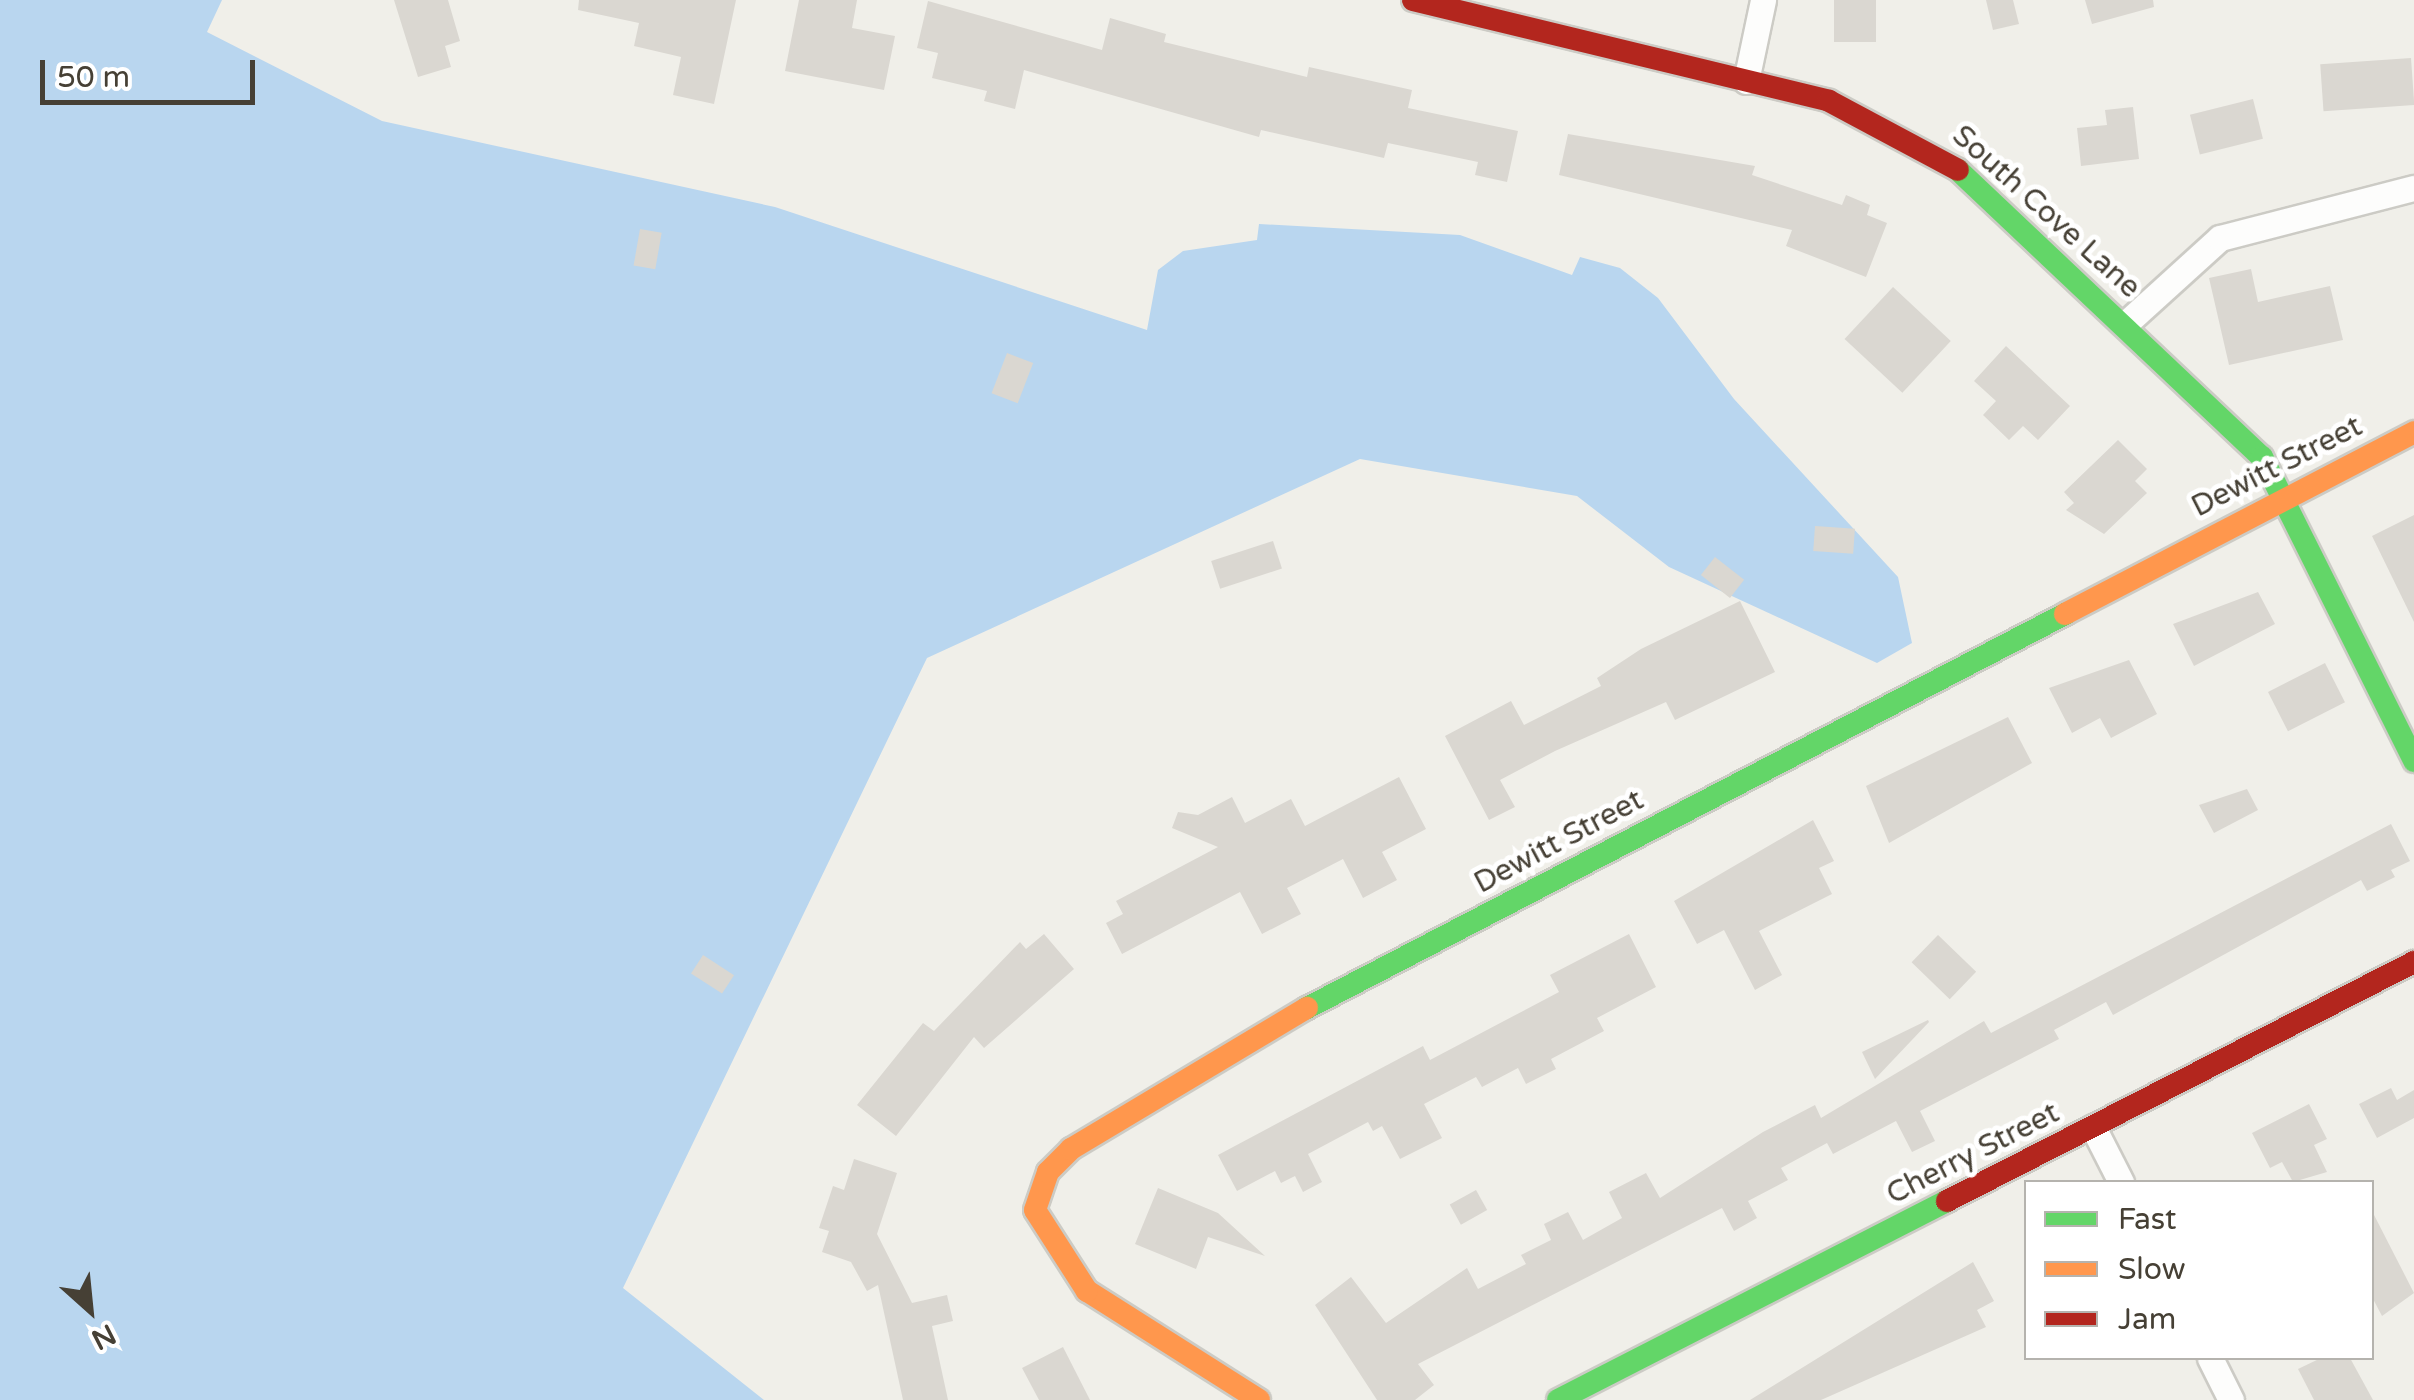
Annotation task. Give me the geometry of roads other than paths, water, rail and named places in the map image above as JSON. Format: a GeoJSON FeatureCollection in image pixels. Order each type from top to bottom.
{"type":"FeatureCollection","features":[{"type":"Feature","properties":{"kind":"street","name":"South Cove Lane"},"geometry":{"type":"LineString","coordinates":[[1413,0],[1840,105],[1928,146],[2124,324],[2262,457],[2414,761]]}},
{"type":"Feature","properties":{"kind":"street"},"geometry":{"type":"LineString","coordinates":[[1746,81],[1763,0]]}},
{"type":"Feature","properties":{"kind":"street"},"geometry":{"type":"LineString","coordinates":[[2124,324],[2220,238],[2414,188]]}},
{"type":"Feature","properties":{"kind":"street","name":"Dewitt Street"},"geometry":{"type":"LineString","coordinates":[[1258,1400],[1087,1291],[1058,1256],[1035,1210],[1048,1172],[1071,1148],[1280,1022],[2414,432]]}},
{"type":"Feature","properties":{"kind":"street","name":"Cherry Street"},"geometry":{"type":"LineString","coordinates":[[1558,1400],[2414,962]]}},
{"type":"Feature","properties":{"kind":"street"},"geometry":{"type":"LineString","coordinates":[[2092,1127],[2120,1180]]}},
{"type":"Feature","properties":{"kind":"street"},"geometry":{"type":"LineString","coordinates":[[2211,1360],[2231,1400]]}},
{"type":"Feature","properties":{"kind":"water"},"geometry":{"type":"Polygon","coordinates":[[[0,0],[222,0],[207,32],[382,121],[775,207],[1147,330],[1158,270],[1183,251],[1257,240],[1259,224],[1460,235],[1572,275],[1580,257],[1620,268],[1658,298],[1734,399],[1898,577],[1912,643],[1877,663],[1669,567],[1577,496],[1360,459],[927,658],[623,1288],[764,1400],[0,1400],[0,0]]]}}]}
